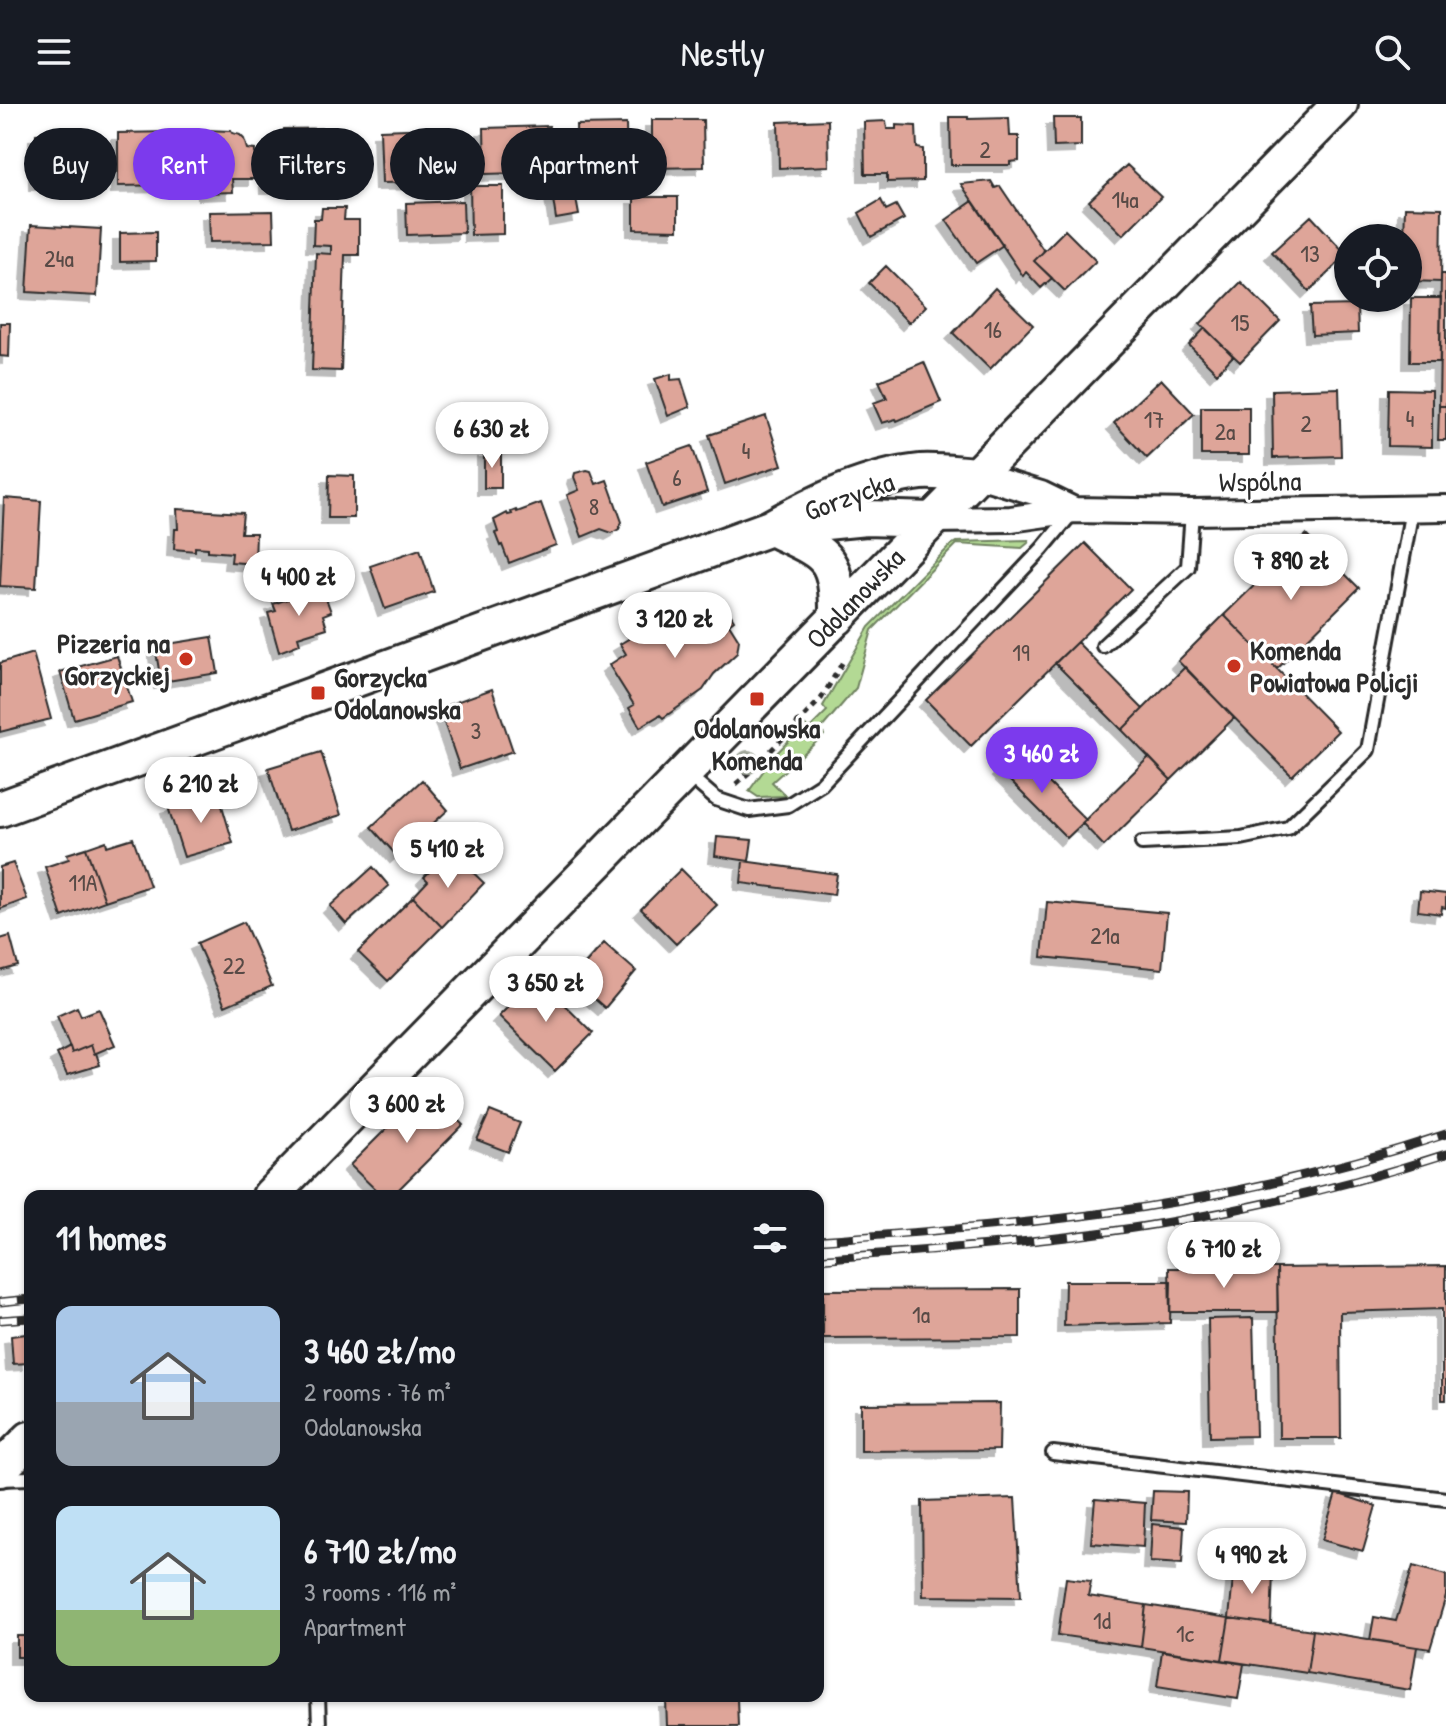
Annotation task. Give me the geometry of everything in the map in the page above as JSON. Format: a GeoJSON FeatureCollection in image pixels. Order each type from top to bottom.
{"type":"FeatureCollection","features":[{"type":"Feature","properties":{"kind":"main road","name":"Odolanowska"},"geometry":{"type":"LineString","coordinates":[[276,1190],[1340,104]]}},
{"type":"Feature","properties":{"kind":"main road","name":"Gorzycka"},"geometry":{"type":"LineString","coordinates":[[0,809],[770,528],[859,486],[923,472],[978,475]]}},
{"type":"Feature","properties":{"kind":"main road","name":"Gorzycka"},"geometry":{"type":"LineString","coordinates":[[770,528],[866,518],[932,520]]}},
{"type":"Feature","properties":{"kind":"main road"},"geometry":{"type":"LineString","coordinates":[[770,528],[825,556],[834,573],[837,618]]}},
{"type":"Feature","properties":{"kind":"main road"},"geometry":{"type":"LineString","coordinates":[[0,1469],[24,1445]]}},
{"type":"Feature","properties":{"kind":"street","name":"Wspólna"},"geometry":{"type":"LineString","coordinates":[[978,475],[1041,494],[1074,510]]}},
{"type":"Feature","properties":{"kind":"street","name":"Wspólna"},"geometry":{"type":"LineString","coordinates":[[932,520],[1011,519],[1074,510],[1192,512],[1446,508]]}},
{"type":"Feature","properties":{"kind":"lane"},"geometry":{"type":"LineString","coordinates":[[1142,843],[1241,838],[1288,828],[1368,750],[1412,509]]}},
{"type":"Feature","properties":{"kind":"lane"},"geometry":{"type":"LineString","coordinates":[[684,772],[716,799],[749,810],[788,805],[821,784],[1042,549],[1074,510]]}},
{"type":"Feature","properties":{"kind":"lane"},"geometry":{"type":"LineString","coordinates":[[1103,646],[1188,567],[1192,512]]}},
{"type":"Feature","properties":{"kind":"lane"},"geometry":{"type":"LineString","coordinates":[[1053,1453],[1446,1499]]}},
{"type":"Feature","properties":{"kind":"lane"},"geometry":{"type":"LineString","coordinates":[[0,1479],[24,1478]]}},
{"type":"Feature","properties":{"kind":"lane"},"geometry":{"type":"LineString","coordinates":[[318,1702],[319,1726]]}},
{"type":"Feature","properties":{"kind":"path"},"geometry":{"type":"LineString","coordinates":[[716,799],[751,771],[821,699],[845,658]]}},
{"type":"Feature","properties":{"kind":"green space"},"geometry":{"type":"Polygon","coordinates":[[[1029,540],[1022,548],[957,544],[872,630],[856,688],[821,729],[824,735],[772,782],[786,796],[758,797],[749,791],[774,756],[804,725],[809,729],[827,711],[823,706],[869,627],[951,545],[956,542],[1029,540]]]}},
{"type":"Feature","properties":{"kind":"building"},"geometry":{"type":"Polygon","coordinates":[[[950,117],[1009,118],[1010,136],[1019,136],[1019,161],[1010,162],[1010,165],[951,165],[950,117]]]}},
{"type":"Feature","properties":{"kind":"building"},"geometry":{"type":"Polygon","coordinates":[[[1053,118],[1081,118],[1081,146],[1054,147],[1053,118]]]}},
{"type":"Feature","properties":{"kind":"building"},"geometry":{"type":"Polygon","coordinates":[[[652,120],[703,120],[704,167],[667,168],[667,128],[652,128],[652,120]]]}},
{"type":"Feature","properties":{"kind":"building"},"geometry":{"type":"Polygon","coordinates":[[[828,120],[829,166],[779,168],[778,122],[828,120]]]}},
{"type":"Feature","properties":{"kind":"building"},"geometry":{"type":"Polygon","coordinates":[[[886,121],[887,129],[896,129],[896,125],[916,126],[917,148],[923,149],[923,181],[887,182],[887,174],[865,174],[864,122],[886,121]]]}},
{"type":"Feature","properties":{"kind":"building"},"geometry":{"type":"Polygon","coordinates":[[[626,124],[626,128],[576,128],[576,125],[626,124]]]}},
{"type":"Feature","properties":{"kind":"building"},"geometry":{"type":"Polygon","coordinates":[[[549,126],[549,128],[501,128],[501,174],[485,174],[484,128],[549,126]]]}},
{"type":"Feature","properties":{"kind":"building"},"geometry":{"type":"Polygon","coordinates":[[[380,130],[390,130],[390,183],[382,183],[380,130]]]}},
{"type":"Feature","properties":{"kind":"building"},"geometry":{"type":"Polygon","coordinates":[[[118,133],[133,133],[133,186],[118,186],[118,133]]]}},
{"type":"Feature","properties":{"kind":"building"},"geometry":{"type":"Polygon","coordinates":[[[235,134],[240,135],[247,149],[251,150],[251,179],[235,179],[235,134]]]}},
{"type":"Feature","properties":{"kind":"building"},"geometry":{"type":"Polygon","coordinates":[[[1127,165],[1161,197],[1123,235],[1089,201],[1127,165]]]}},
{"type":"Feature","properties":{"kind":"building"},"geometry":{"type":"Polygon","coordinates":[[[991,181],[995,188],[1000,186],[1044,251],[1034,261],[1052,278],[1041,288],[1026,272],[1023,276],[961,184],[991,181]]]}},
{"type":"Feature","properties":{"kind":"building"},"geometry":{"type":"Polygon","coordinates":[[[485,186],[501,186],[503,234],[471,235],[470,200],[485,200],[485,186]]]}},
{"type":"Feature","properties":{"kind":"building"},"geometry":{"type":"Polygon","coordinates":[[[678,197],[678,230],[634,229],[634,200],[678,197]]]}},
{"type":"Feature","properties":{"kind":"building"},"geometry":{"type":"Polygon","coordinates":[[[553,200],[576,200],[579,215],[556,219],[553,200]]]}},
{"type":"Feature","properties":{"kind":"building"},"geometry":{"type":"Polygon","coordinates":[[[881,200],[886,210],[896,205],[904,219],[871,237],[859,213],[881,200]]]}},
{"type":"Feature","properties":{"kind":"building"},"geometry":{"type":"Polygon","coordinates":[[[463,201],[464,233],[407,235],[406,203],[463,201]]]}},
{"type":"Feature","properties":{"kind":"building"},"geometry":{"type":"Polygon","coordinates":[[[973,201],[1003,245],[976,263],[946,220],[973,201]]]}},
{"type":"Feature","properties":{"kind":"building"},"geometry":{"type":"Polygon","coordinates":[[[1405,207],[1442,208],[1441,282],[1422,281],[1422,224],[1404,224],[1405,207]]]}},
{"type":"Feature","properties":{"kind":"building"},"geometry":{"type":"Polygon","coordinates":[[[322,208],[345,208],[344,220],[359,220],[359,255],[345,255],[341,371],[312,370],[316,253],[331,254],[331,246],[313,245],[314,219],[321,219],[322,208]]]}},
{"type":"Feature","properties":{"kind":"building"},"geometry":{"type":"Polygon","coordinates":[[[273,211],[274,241],[210,242],[209,212],[273,211]]]}},
{"type":"Feature","properties":{"kind":"building"},"geometry":{"type":"Polygon","coordinates":[[[1311,216],[1334,241],[1334,267],[1309,291],[1272,252],[1311,216]]]}},
{"type":"Feature","properties":{"kind":"building"},"geometry":{"type":"Polygon","coordinates":[[[31,225],[101,229],[97,296],[27,292],[31,225]]]}},
{"type":"Feature","properties":{"kind":"building"},"geometry":{"type":"Polygon","coordinates":[[[1065,230],[1096,261],[1065,291],[1034,261],[1065,230]]]}},
{"type":"Feature","properties":{"kind":"building"},"geometry":{"type":"Polygon","coordinates":[[[156,232],[156,261],[120,262],[120,233],[156,232]]]}},
{"type":"Feature","properties":{"kind":"building"},"geometry":{"type":"Polygon","coordinates":[[[886,266],[926,306],[909,323],[869,283],[886,266]]]}},
{"type":"Feature","properties":{"kind":"building"},"geometry":{"type":"Polygon","coordinates":[[[1441,274],[1446,274],[1446,406],[1439,406],[1441,274]]]}},
{"type":"Feature","properties":{"kind":"building"},"geometry":{"type":"Polygon","coordinates":[[[1241,282],[1280,321],[1240,362],[1200,324],[1241,282]]]}},
{"type":"Feature","properties":{"kind":"building"},"geometry":{"type":"Polygon","coordinates":[[[995,288],[1033,325],[990,369],[953,333],[995,288]]]}},
{"type":"Feature","properties":{"kind":"building"},"geometry":{"type":"Polygon","coordinates":[[[1422,298],[1441,298],[1440,362],[1410,362],[1411,312],[1422,312],[1422,298]]]}},
{"type":"Feature","properties":{"kind":"building"},"geometry":{"type":"Polygon","coordinates":[[[1334,305],[1334,312],[1357,312],[1358,333],[1312,335],[1310,306],[1334,305]]]}},
{"type":"Feature","properties":{"kind":"building"},"geometry":{"type":"Polygon","coordinates":[[[0,323],[10,323],[9,357],[0,356],[0,323]]]}},
{"type":"Feature","properties":{"kind":"building"},"geometry":{"type":"Polygon","coordinates":[[[1205,328],[1233,356],[1217,373],[1189,345],[1205,328]]]}},
{"type":"Feature","properties":{"kind":"building"},"geometry":{"type":"Polygon","coordinates":[[[924,362],[941,402],[897,421],[882,423],[873,403],[887,398],[879,381],[924,362]]]}},
{"type":"Feature","properties":{"kind":"building"},"geometry":{"type":"Polygon","coordinates":[[[671,374],[671,380],[681,379],[690,407],[668,416],[655,379],[671,374]]]}},
{"type":"Feature","properties":{"kind":"building"},"geometry":{"type":"Polygon","coordinates":[[[1161,379],[1194,414],[1147,458],[1114,423],[1161,379]]]}},
{"type":"Feature","properties":{"kind":"building"},"geometry":{"type":"Polygon","coordinates":[[[1339,388],[1341,456],[1273,458],[1272,390],[1339,388]]]}},
{"type":"Feature","properties":{"kind":"building"},"geometry":{"type":"Polygon","coordinates":[[[1389,389],[1432,390],[1432,447],[1388,446],[1389,389]]]}},
{"type":"Feature","properties":{"kind":"building"},"geometry":{"type":"Polygon","coordinates":[[[1439,406],[1446,406],[1446,440],[1438,440],[1439,406]]]}},
{"type":"Feature","properties":{"kind":"building"},"geometry":{"type":"Polygon","coordinates":[[[1201,407],[1249,407],[1249,455],[1201,455],[1201,407]]]}},
{"type":"Feature","properties":{"kind":"building"},"geometry":{"type":"Polygon","coordinates":[[[766,416],[782,465],[725,484],[709,435],[766,416]]]}},
{"type":"Feature","properties":{"kind":"building"},"geometry":{"type":"Polygon","coordinates":[[[692,446],[707,492],[662,507],[646,462],[692,446]]]}},
{"type":"Feature","properties":{"kind":"building"},"geometry":{"type":"Polygon","coordinates":[[[484,451],[501,451],[501,488],[484,488],[484,451]]]}},
{"type":"Feature","properties":{"kind":"building"},"geometry":{"type":"Polygon","coordinates":[[[591,471],[596,484],[607,480],[622,522],[619,529],[612,533],[601,529],[582,537],[567,495],[579,490],[575,473],[591,471]]]}},
{"type":"Feature","properties":{"kind":"building"},"geometry":{"type":"Polygon","coordinates":[[[329,475],[354,476],[354,518],[328,518],[329,475]]]}},
{"type":"Feature","properties":{"kind":"building"},"geometry":{"type":"Polygon","coordinates":[[[4,498],[41,501],[36,588],[0,586],[4,498]]]}},
{"type":"Feature","properties":{"kind":"building"},"geometry":{"type":"Polygon","coordinates":[[[541,503],[556,545],[509,563],[495,533],[498,532],[494,520],[541,503]]]}},
{"type":"Feature","properties":{"kind":"building"},"geometry":{"type":"Polygon","coordinates":[[[177,509],[243,513],[241,533],[256,533],[255,564],[231,562],[232,553],[208,551],[208,548],[195,547],[195,551],[174,549],[175,529],[178,529],[177,509]]]}},
{"type":"Feature","properties":{"kind":"building"},"geometry":{"type":"Polygon","coordinates":[[[1306,535],[1359,588],[1277,669],[1224,615],[1306,535]]]}},
{"type":"Feature","properties":{"kind":"building"},"geometry":{"type":"Polygon","coordinates":[[[1085,543],[1131,589],[971,746],[926,700],[1085,543]]]}},
{"type":"Feature","properties":{"kind":"building"},"geometry":{"type":"Polygon","coordinates":[[[420,549],[434,592],[385,609],[370,566],[420,549]]]}},
{"type":"Feature","properties":{"kind":"building"},"geometry":{"type":"Polygon","coordinates":[[[322,587],[331,612],[323,615],[327,628],[298,637],[300,644],[279,652],[268,613],[276,611],[273,604],[322,587]]]}},
{"type":"Feature","properties":{"kind":"building"},"geometry":{"type":"Polygon","coordinates":[[[712,602],[724,604],[734,620],[729,624],[739,640],[737,653],[714,674],[703,690],[663,718],[660,715],[640,727],[629,708],[634,705],[609,665],[626,654],[620,644],[656,622],[666,624],[690,607],[696,612],[712,602]]]}},
{"type":"Feature","properties":{"kind":"building"},"geometry":{"type":"Polygon","coordinates":[[[1224,615],[1338,731],[1292,776],[1178,661],[1224,615]]]}},
{"type":"Feature","properties":{"kind":"building","name":"Pizzeria na Gorzyckiej"},"geometry":{"type":"Polygon","coordinates":[[[212,637],[218,673],[161,682],[155,646],[212,637]]]}},
{"type":"Feature","properties":{"kind":"building"},"geometry":{"type":"Polygon","coordinates":[[[1077,642],[1143,709],[1122,730],[1055,663],[1077,642]]]}},
{"type":"Feature","properties":{"kind":"building"},"geometry":{"type":"Polygon","coordinates":[[[33,653],[51,719],[0,732],[0,663],[33,653]]]}},
{"type":"Feature","properties":{"kind":"building"},"geometry":{"type":"Polygon","coordinates":[[[117,656],[132,702],[74,719],[60,672],[117,656]]]}},
{"type":"Feature","properties":{"kind":"building"},"geometry":{"type":"Polygon","coordinates":[[[1185,667],[1234,718],[1171,780],[1122,730],[1185,667]]]}},
{"type":"Feature","properties":{"kind":"building"},"geometry":{"type":"Polygon","coordinates":[[[492,689],[513,751],[460,769],[439,708],[492,689]]]}},
{"type":"Feature","properties":{"kind":"building"},"geometry":{"type":"Polygon","coordinates":[[[321,752],[341,815],[288,831],[268,768],[321,752]]]}},
{"type":"Feature","properties":{"kind":"building"},"geometry":{"type":"Polygon","coordinates":[[[1018,752],[1086,820],[1067,838],[999,770],[1018,752]]]}},
{"type":"Feature","properties":{"kind":"building"},"geometry":{"type":"Polygon","coordinates":[[[1149,757],[1171,780],[1104,846],[1082,823],[1149,757]]]}},
{"type":"Feature","properties":{"kind":"building"},"geometry":{"type":"Polygon","coordinates":[[[422,780],[448,810],[397,856],[371,827],[422,780]]]}},
{"type":"Feature","properties":{"kind":"building"},"geometry":{"type":"Polygon","coordinates":[[[218,792],[233,843],[184,857],[168,807],[218,792]]]}},
{"type":"Feature","properties":{"kind":"building"},"geometry":{"type":"Polygon","coordinates":[[[717,837],[752,840],[749,861],[715,856],[717,837]]]}},
{"type":"Feature","properties":{"kind":"building"},"geometry":{"type":"Polygon","coordinates":[[[133,838],[150,886],[105,901],[86,848],[106,841],[107,846],[133,838]]]}},
{"type":"Feature","properties":{"kind":"building"},"geometry":{"type":"Polygon","coordinates":[[[86,848],[105,901],[62,917],[45,867],[69,859],[67,854],[86,848]]]}},
{"type":"Feature","properties":{"kind":"building"},"geometry":{"type":"Polygon","coordinates":[[[455,855],[484,883],[442,927],[413,897],[428,881],[424,877],[434,867],[438,870],[455,855]]]}},
{"type":"Feature","properties":{"kind":"building"},"geometry":{"type":"Polygon","coordinates":[[[743,861],[837,874],[834,895],[741,883],[743,861]]]}},
{"type":"Feature","properties":{"kind":"building"},"geometry":{"type":"Polygon","coordinates":[[[13,863],[27,899],[0,909],[0,867],[13,863]]]}},
{"type":"Feature","properties":{"kind":"building"},"geometry":{"type":"Polygon","coordinates":[[[373,867],[389,886],[346,924],[330,906],[373,867]]]}},
{"type":"Feature","properties":{"kind":"building"},"geometry":{"type":"Polygon","coordinates":[[[681,869],[717,905],[676,944],[641,909],[681,869]]]}},
{"type":"Feature","properties":{"kind":"building"},"geometry":{"type":"Polygon","coordinates":[[[1420,891],[1446,894],[1446,908],[1442,907],[1441,914],[1418,911],[1420,891]]]}},
{"type":"Feature","properties":{"kind":"building"},"geometry":{"type":"Polygon","coordinates":[[[413,897],[442,927],[388,981],[358,952],[413,897]]]}},
{"type":"Feature","properties":{"kind":"building"},"geometry":{"type":"Polygon","coordinates":[[[1047,902],[1167,913],[1162,969],[1042,957],[1047,902]]]}},
{"type":"Feature","properties":{"kind":"building"},"geometry":{"type":"Polygon","coordinates":[[[244,922],[272,986],[225,1006],[197,943],[244,922]]]}},
{"type":"Feature","properties":{"kind":"building"},"geometry":{"type":"Polygon","coordinates":[[[10,936],[18,966],[0,971],[0,939],[10,936]]]}},
{"type":"Feature","properties":{"kind":"building"},"geometry":{"type":"Polygon","coordinates":[[[604,943],[636,971],[605,1008],[572,979],[604,943]]]}},
{"type":"Feature","properties":{"kind":"building"},"geometry":{"type":"Polygon","coordinates":[[[537,978],[593,1033],[555,1071],[499,1016],[537,978]]]}},
{"type":"Feature","properties":{"kind":"building"},"geometry":{"type":"Polygon","coordinates":[[[77,1007],[81,1016],[99,1009],[115,1045],[94,1054],[91,1045],[72,1053],[57,1016],[77,1007]]]}},
{"type":"Feature","properties":{"kind":"building"},"geometry":{"type":"Polygon","coordinates":[[[91,1045],[100,1065],[67,1075],[57,1054],[70,1047],[72,1053],[91,1045]]]}},
{"type":"Feature","properties":{"kind":"building"},"geometry":{"type":"Polygon","coordinates":[[[426,1089],[463,1125],[398,1190],[376,1190],[350,1165],[426,1089]]]}},
{"type":"Feature","properties":{"kind":"building"},"geometry":{"type":"Polygon","coordinates":[[[490,1111],[520,1123],[508,1152],[477,1140],[490,1111]]]}},
{"type":"Feature","properties":{"kind":"building"},"geometry":{"type":"Polygon","coordinates":[[[1446,1266],[1446,1400],[1442,1400],[1442,1309],[1340,1312],[1341,1438],[1279,1438],[1277,1268],[1446,1266]]]}},
{"type":"Feature","properties":{"kind":"building"},"geometry":{"type":"Polygon","coordinates":[[[1169,1268],[1277,1268],[1278,1312],[1170,1312],[1169,1268]]]}},
{"type":"Feature","properties":{"kind":"building"},"geometry":{"type":"Polygon","coordinates":[[[1065,1281],[1171,1281],[1170,1323],[1064,1326],[1065,1281]]]}},
{"type":"Feature","properties":{"kind":"building"},"geometry":{"type":"Polygon","coordinates":[[[1020,1289],[1020,1337],[824,1338],[824,1290],[1020,1289]]]}},
{"type":"Feature","properties":{"kind":"building"},"geometry":{"type":"Polygon","coordinates":[[[1253,1318],[1256,1436],[1210,1437],[1208,1319],[1253,1318]]]}},
{"type":"Feature","properties":{"kind":"building"},"geometry":{"type":"Polygon","coordinates":[[[24,1334],[24,1363],[13,1364],[11,1336],[24,1334]]]}},
{"type":"Feature","properties":{"kind":"building"},"geometry":{"type":"Polygon","coordinates":[[[1000,1403],[999,1450],[861,1451],[861,1404],[1000,1403]]]}},
{"type":"Feature","properties":{"kind":"building"},"geometry":{"type":"Polygon","coordinates":[[[1153,1491],[1187,1492],[1186,1522],[1151,1520],[1153,1491]]]}},
{"type":"Feature","properties":{"kind":"building"},"geometry":{"type":"Polygon","coordinates":[[[1336,1493],[1376,1506],[1363,1551],[1322,1540],[1336,1493]]]}},
{"type":"Feature","properties":{"kind":"building"},"geometry":{"type":"Polygon","coordinates":[[[1015,1498],[1021,1597],[923,1596],[922,1501],[1015,1498]]]}},
{"type":"Feature","properties":{"kind":"building"},"geometry":{"type":"Polygon","coordinates":[[[1095,1499],[1145,1503],[1143,1547],[1091,1543],[1095,1499]]]}},
{"type":"Feature","properties":{"kind":"building"},"geometry":{"type":"Polygon","coordinates":[[[1152,1524],[1184,1527],[1182,1564],[1150,1562],[1152,1524]]]}},
{"type":"Feature","properties":{"kind":"building"},"geometry":{"type":"Polygon","coordinates":[[[1413,1566],[1446,1575],[1446,1596],[1430,1649],[1370,1640],[1374,1617],[1396,1621],[1413,1566]]]}},
{"type":"Feature","properties":{"kind":"building"},"geometry":{"type":"Polygon","coordinates":[[[1234,1569],[1273,1572],[1271,1624],[1229,1618],[1234,1569]]]}},
{"type":"Feature","properties":{"kind":"building"},"geometry":{"type":"Polygon","coordinates":[[[1066,1578],[1091,1581],[1088,1596],[1146,1605],[1141,1647],[1058,1635],[1066,1578]]]}},
{"type":"Feature","properties":{"kind":"building"},"geometry":{"type":"Polygon","coordinates":[[[1146,1605],[1229,1618],[1222,1660],[1141,1647],[1146,1605]]]}},
{"type":"Feature","properties":{"kind":"building"},"geometry":{"type":"Polygon","coordinates":[[[1229,1618],[1313,1630],[1307,1673],[1222,1660],[1229,1618]]]}},
{"type":"Feature","properties":{"kind":"building"},"geometry":{"type":"Polygon","coordinates":[[[1313,1630],[1417,1647],[1410,1690],[1307,1673],[1313,1630]]]}},
{"type":"Feature","properties":{"kind":"building"},"geometry":{"type":"Polygon","coordinates":[[[17,1636],[24,1636],[24,1657],[17,1657],[17,1636]]]}},
{"type":"Feature","properties":{"kind":"building"},"geometry":{"type":"Polygon","coordinates":[[[1162,1651],[1244,1664],[1238,1699],[1157,1686],[1162,1651]]]}},
{"type":"Feature","properties":{"kind":"building"},"geometry":{"type":"Polygon","coordinates":[[[666,1702],[737,1702],[738,1726],[667,1726],[666,1702]]]}},
{"type":"Feature","properties":{"kind":"railway"},"geometry":{"type":"LineString","coordinates":[[824,1240],[1027,1222],[1185,1200],[1317,1172],[1446,1134]]}},
{"type":"Feature","properties":{"kind":"railway"},"geometry":{"type":"LineString","coordinates":[[824,1259],[1000,1244],[1136,1228],[1281,1199],[1446,1154]]}},
{"type":"Feature","properties":{"kind":"railway"},"geometry":{"type":"LineString","coordinates":[[0,1302],[24,1300]]}},
{"type":"Feature","properties":{"kind":"railway"},"geometry":{"type":"LineString","coordinates":[[0,1320],[24,1318]]}},
{"type":"Feature","properties":{"kind":"place","name":"Pizzeria na Gorzyckiej"},"geometry":{"type":"Point","coordinates":[186,659]}},
{"type":"Feature","properties":{"kind":"place","name":"Komenda Powiatowa Policji"},"geometry":{"type":"Point","coordinates":[1234,666]}},
{"type":"Feature","properties":{"kind":"place","name":"Gorzycka Odolanowska"},"geometry":{"type":"Point","coordinates":[318,693]}},
{"type":"Feature","properties":{"kind":"place","name":"Odolanowska Komenda"},"geometry":{"type":"Point","coordinates":[757,699]}}]}
